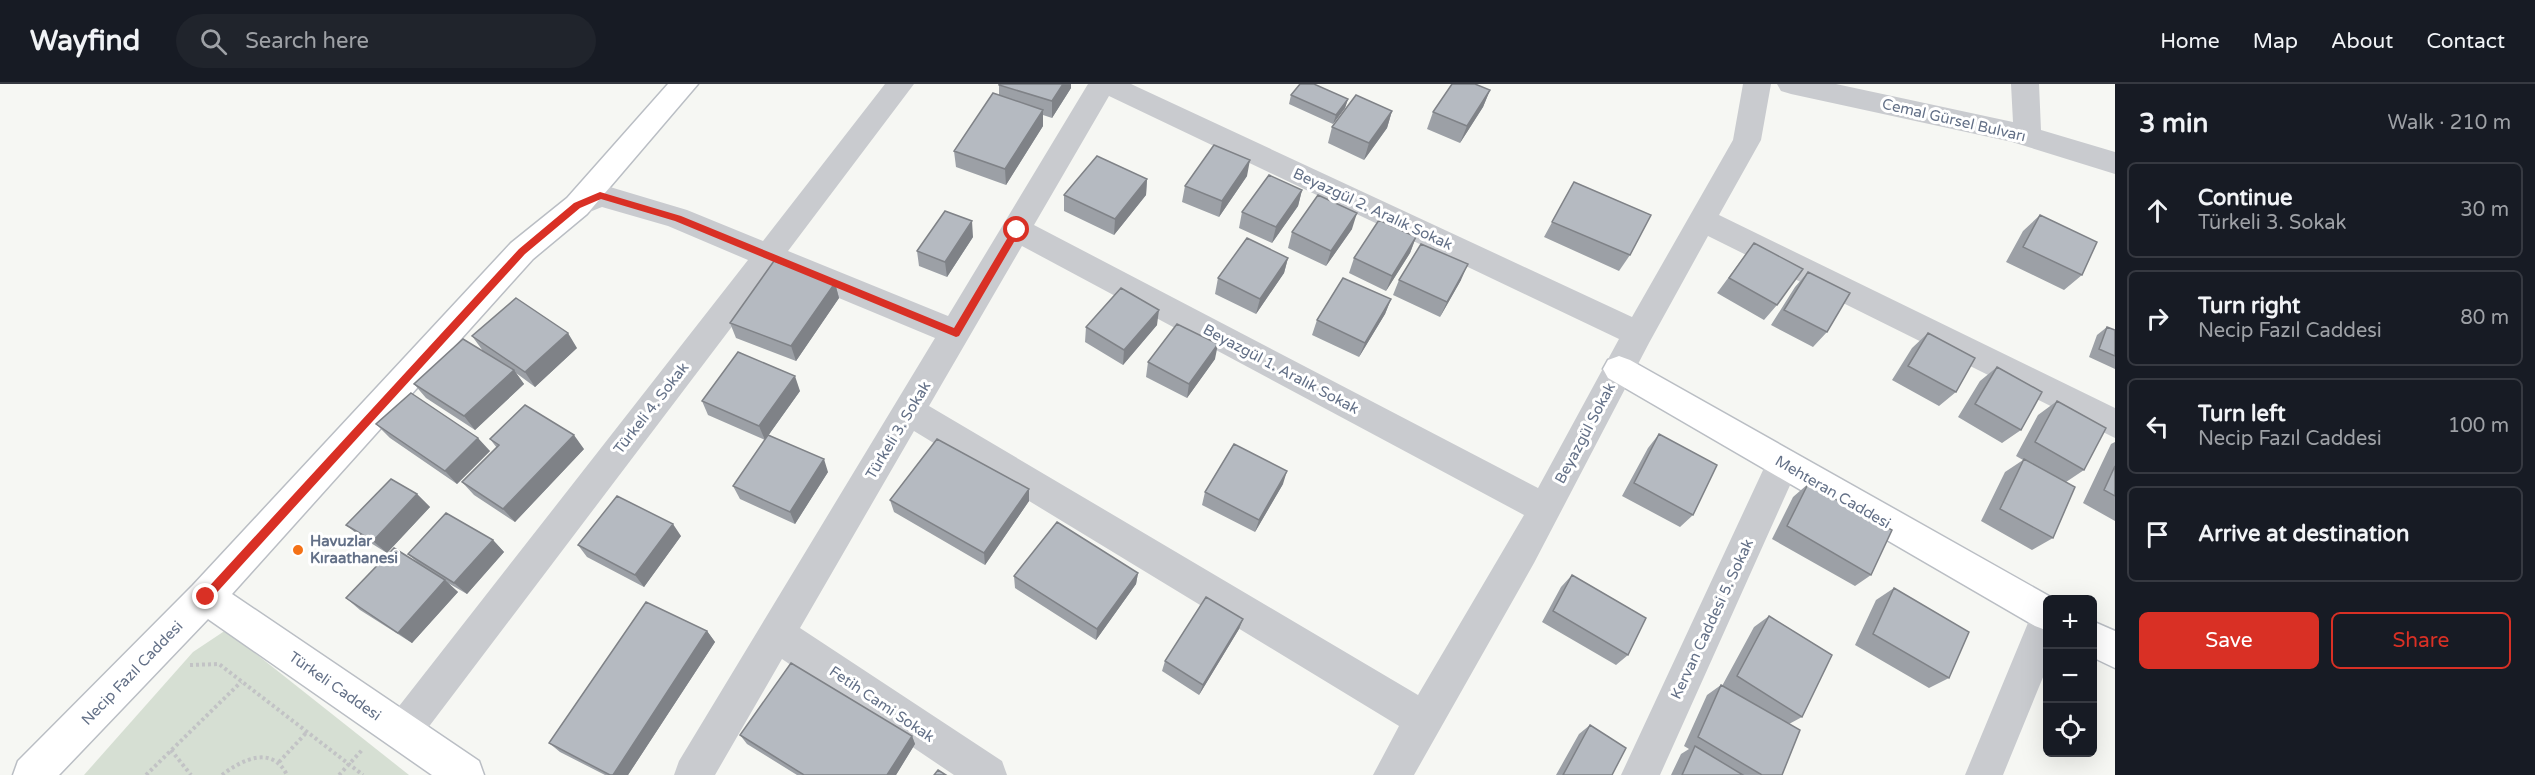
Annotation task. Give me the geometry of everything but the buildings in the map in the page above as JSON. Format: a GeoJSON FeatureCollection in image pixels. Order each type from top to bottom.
{"type":"FeatureCollection","features":[{"type":"Feature","properties":{"kind":"street","name":"Necip Fazıl Caddesi"},"geometry":{"type":"LineString","coordinates":[[32,775],[206,597],[522,251],[577,206],[684,84]]}},
{"type":"Feature","properties":{"kind":"street","name":"Türkeli 4. Sokak"},"geometry":{"type":"LineString","coordinates":[[402,732],[900,84]]}},
{"type":"Feature","properties":{"kind":"street","name":"Türkeli 3. Sokak"},"geometry":{"type":"LineString","coordinates":[[693,775],[1102,84]]}},
{"type":"Feature","properties":{"kind":"street","name":"Beyazgül 2. Aralık Sokak"},"geometry":{"type":"LineString","coordinates":[[1107,84],[1638,334]]}},
{"type":"Feature","properties":{"kind":"street","name":"Beyazgül Sokak"},"geometry":{"type":"LineString","coordinates":[[1392,775],[1545,509],[1638,334],[1747,140],[1757,84]]}},
{"type":"Feature","properties":{"kind":"street","name":"Cemal Gürsel Bulvarı"},"geometry":{"type":"LineString","coordinates":[[1791,84],[2027,136],[2115,163]]}},
{"type":"Feature","properties":{"kind":"street"},"geometry":{"type":"LineString","coordinates":[[2025,84],[2027,136]]}},
{"type":"Feature","properties":{"kind":"street","name":"Necip Fazıl Caddesi"},"geometry":{"type":"LineString","coordinates":[[577,206],[600,195],[678,218],[956,333]]}},
{"type":"Feature","properties":{"kind":"street"},"geometry":{"type":"LineString","coordinates":[[1702,220],[2115,424]]}},
{"type":"Feature","properties":{"kind":"street","name":"Beyazgül 1. Aralık Sokak"},"geometry":{"type":"LineString","coordinates":[[1017,230],[1545,509]]}},
{"type":"Feature","properties":{"kind":"street","name":"Mehteran Caddesi"},"geometry":{"type":"LineString","coordinates":[[1619,369],[2043,613]]}},
{"type":"Feature","properties":{"kind":"street"},"geometry":{"type":"LineString","coordinates":[[909,411],[1425,720]]}},
{"type":"Feature","properties":{"kind":"street","name":"Kervan Caddesi 5. Sokak"},"geometry":{"type":"LineString","coordinates":[[1640,775],[1783,463]]}},
{"type":"Feature","properties":{"kind":"street","name":"Türkeli Caddesi"},"geometry":{"type":"LineString","coordinates":[[206,597],[465,775]]}},
{"type":"Feature","properties":{"kind":"street"},"geometry":{"type":"LineString","coordinates":[[1984,775],[2043,628]]}},
{"type":"Feature","properties":{"kind":"street","name":"Fetih Cami Sokak"},"geometry":{"type":"LineString","coordinates":[[777,634],[988,775]]}},
{"type":"Feature","properties":{"kind":"street"},"geometry":{"type":"LineString","coordinates":[[2097,641],[2115,650]]}},
{"type":"Feature","properties":{"kind":"path"},"geometry":{"type":"LineString","coordinates":[[185,666],[219,664],[363,775]]}},
{"type":"Feature","properties":{"kind":"path"},"geometry":{"type":"LineString","coordinates":[[146,775],[242,682]]}},
{"type":"Feature","properties":{"kind":"path"},"geometry":{"type":"LineString","coordinates":[[279,762],[307,732]]}},
{"type":"Feature","properties":{"kind":"path"},"geometry":{"type":"LineString","coordinates":[[171,750],[191,775]]}},
{"type":"Feature","properties":{"kind":"path"},"geometry":{"type":"LineString","coordinates":[[222,775],[246,760],[270,758],[279,762],[287,775]]}},
{"type":"Feature","properties":{"kind":"shaded area"},"geometry":{"type":"Polygon","coordinates":[[[226,630],[409,775],[84,775],[193,652],[226,630]]]}},
{"type":"Feature","properties":{"kind":"place","name":"Havuzlar Kıraathanesi"},"geometry":{"type":"Point","coordinates":[298,550]}},
{"type":"Feature","properties":{"kind":"route"},"geometry":{"type":"LineString","coordinates":[[206,597],[522,251],[577,206],[600,195],[678,218],[956,333],[1017,230]]}}]}
